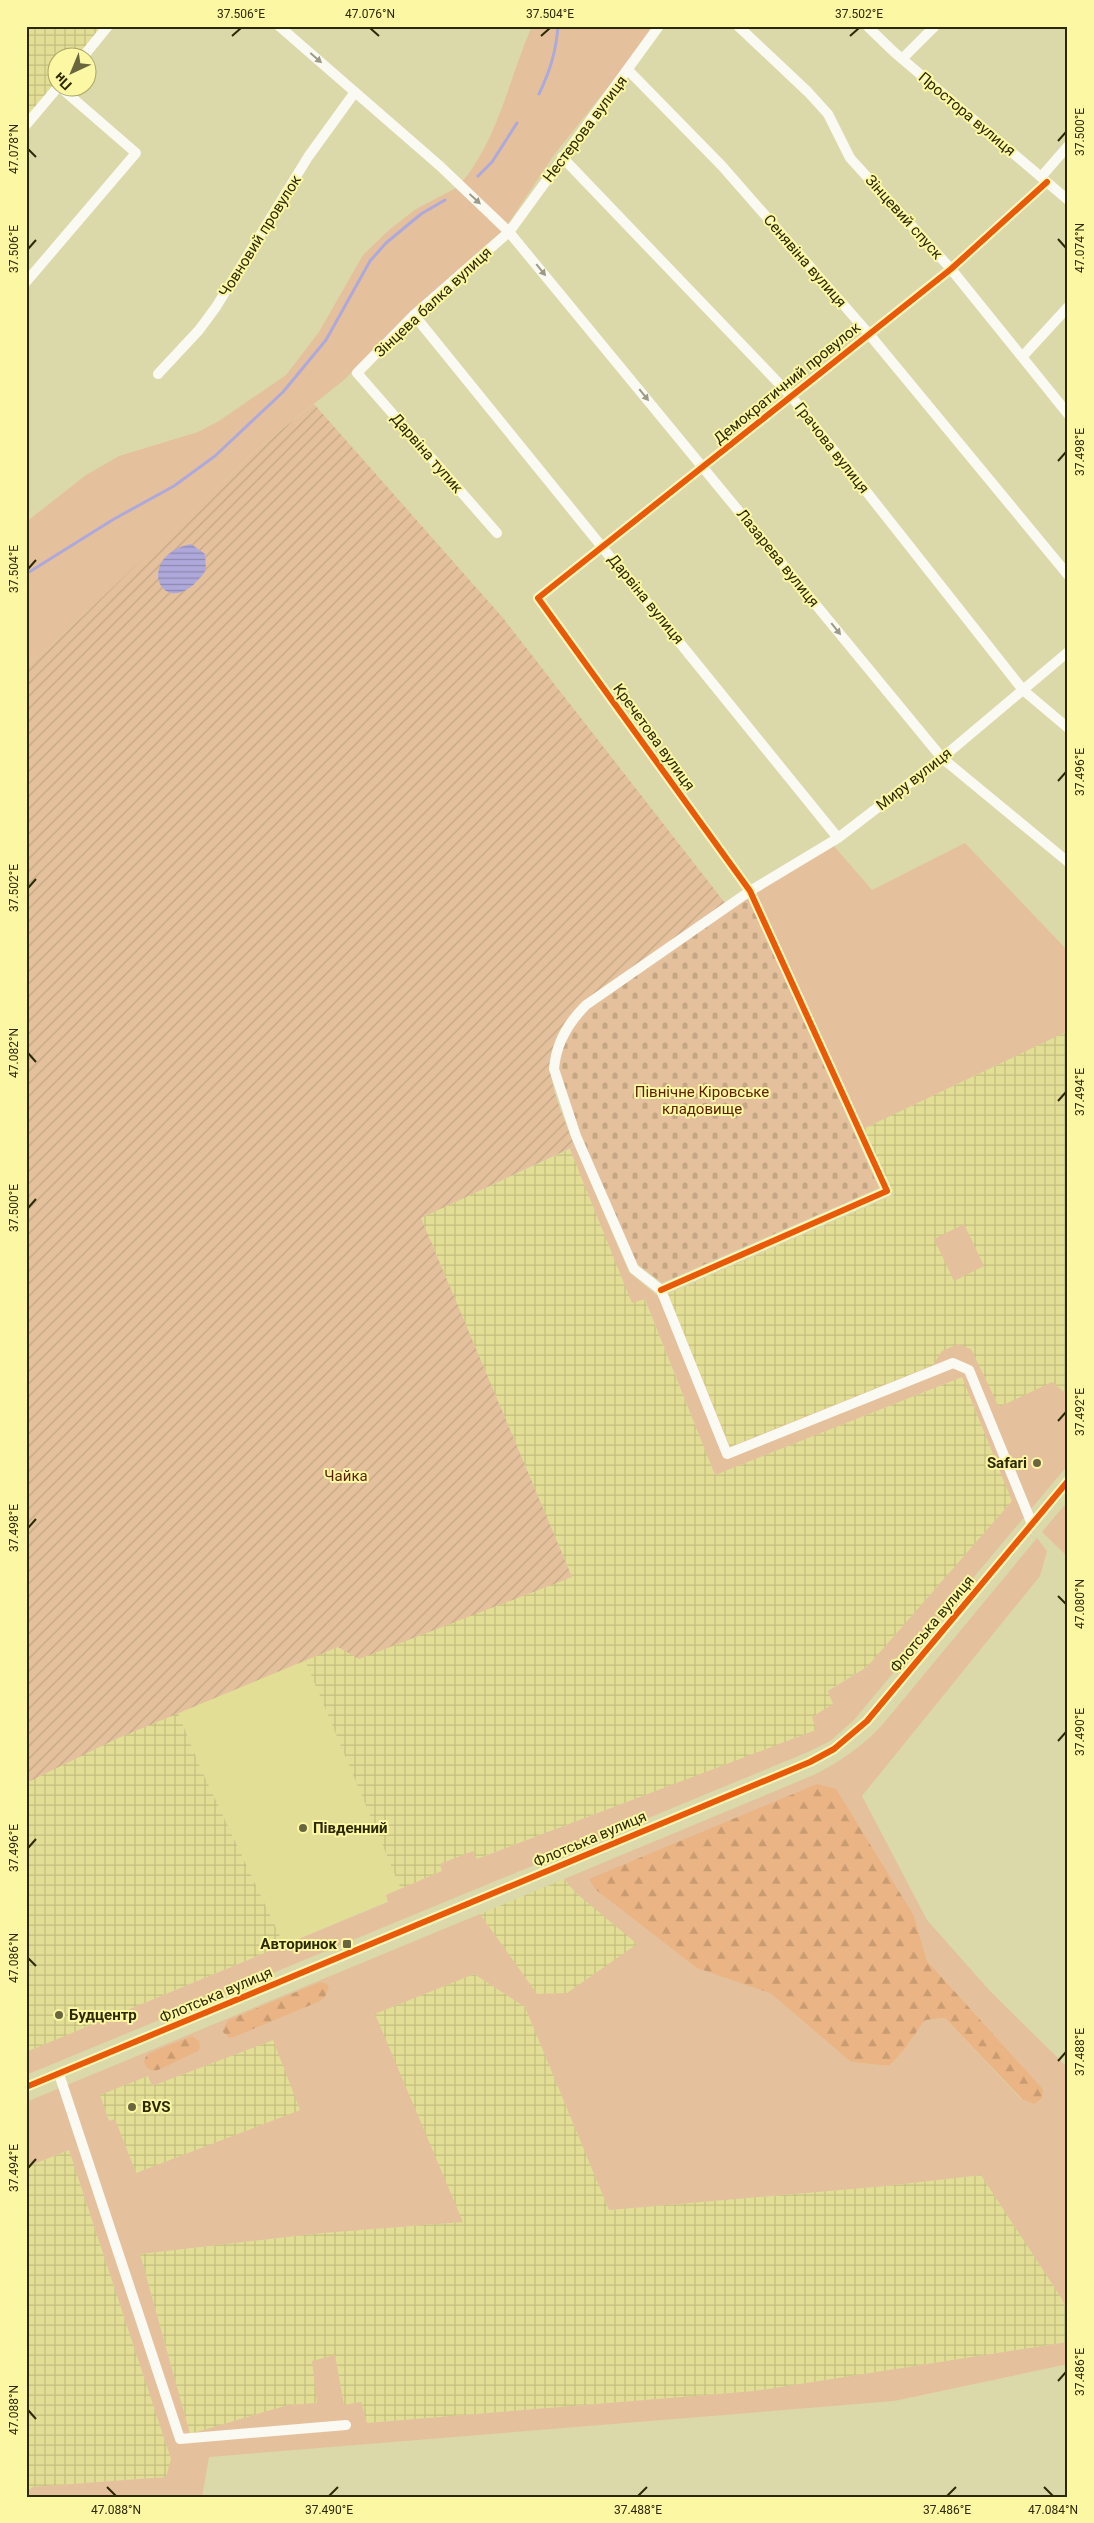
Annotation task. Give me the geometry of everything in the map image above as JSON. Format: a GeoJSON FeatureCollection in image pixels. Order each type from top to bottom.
{"type":"FeatureCollection","features":[{"type":"Feature","properties":{"kind":"street"},"geometry":{"type":"LineString","coordinates":[[90,48],[108,26]]}},
{"type":"Feature","properties":{"kind":"street"},"geometry":{"type":"LineString","coordinates":[[279,26],[440,166],[510,232]]}},
{"type":"Feature","properties":{"kind":"street","name":"Нестерова вулиця"},"geometry":{"type":"LineString","coordinates":[[510,232],[562,157],[660,26]]}},
{"type":"Feature","properties":{"kind":"street","name":"Зінцевий спуск"},"geometry":{"type":"LineString","coordinates":[[738,26],[808,92],[828,114],[850,158],[951,269],[1068,414]]}},
{"type":"Feature","properties":{"kind":"street","name":"Простора вулиця"},"geometry":{"type":"LineString","coordinates":[[867,26],[902,59],[1068,200]]}},
{"type":"Feature","properties":{"kind":"street"},"geometry":{"type":"LineString","coordinates":[[902,59],[935,26]]}},
{"type":"Feature","properties":{"kind":"street","name":"Сенявіна вулиця"},"geometry":{"type":"LineString","coordinates":[[628,71],[722,166],[869,334],[1068,575]]}},
{"type":"Feature","properties":{"kind":"street","name":"Човновий провулок"},"geometry":{"type":"LineString","coordinates":[[158,374],[199,330],[216,307],[308,157],[355,92]]}},
{"type":"Feature","properties":{"kind":"street"},"geometry":{"type":"LineString","coordinates":[[26,125],[49,98]]}},
{"type":"Feature","properties":{"kind":"street"},"geometry":{"type":"LineString","coordinates":[[26,282],[136,153],[72,98]]}},
{"type":"Feature","properties":{"kind":"street","name":"Демократичний провулок"},"geometry":{"type":"LineString","coordinates":[[538,598],[951,269],[1044,179],[1068,146]]}},
{"type":"Feature","properties":{"kind":"street","name":"Грачова вулиця"},"geometry":{"type":"LineString","coordinates":[[562,157],[791,396],[1023,690],[1068,728]]}},
{"type":"Feature","properties":{"kind":"street","name":"Зінцева балка вулиця"},"geometry":{"type":"LineString","coordinates":[[357,373],[414,315],[510,232]]}},
{"type":"Feature","properties":{"kind":"street","name":"Лазарева вулиця"},"geometry":{"type":"LineString","coordinates":[[510,232],[942,758],[1068,862]]}},
{"type":"Feature","properties":{"kind":"street"},"geometry":{"type":"LineString","coordinates":[[1022,357],[1068,307]]}},
{"type":"Feature","properties":{"kind":"street","name":"Дарвіна вулиця"},"geometry":{"type":"LineString","coordinates":[[414,315],[838,838]]}},
{"type":"Feature","properties":{"kind":"street","name":"Дарвіна тупик"},"geometry":{"type":"LineString","coordinates":[[357,373],[497,533]]}},
{"type":"Feature","properties":{"kind":"street","name":"Кречетова вулиця"},"geometry":{"type":"LineString","coordinates":[[538,598],[750,891],[886,1191],[661,1290]]}},
{"type":"Feature","properties":{"kind":"street","name":"Миру вулиця"},"geometry":{"type":"LineString","coordinates":[[661,1290],[634,1269],[565,1108],[556,1079],[555,1060],[565,1030],[586,1005],[750,891],[838,838],[942,758],[1068,652]]}},
{"type":"Feature","properties":{"kind":"street"},"geometry":{"type":"LineString","coordinates":[[661,1290],[727,1454],[953,1363],[969,1370],[1032,1524]]}},
{"type":"Feature","properties":{"kind":"street","name":"Флотська вулиця"},"geometry":{"type":"LineString","coordinates":[[26,2087],[810,1762],[834,1749],[867,1721],[1068,1481]]}},
{"type":"Feature","properties":{"kind":"street"},"geometry":{"type":"LineString","coordinates":[[59,2074],[180,2439],[346,2424]]}},
{"type":"Feature","properties":{"kind":"shaded area"},"geometry":{"type":"Polygon","coordinates":[[[105,26],[87,48],[48,48],[48,94],[26,120],[26,27],[105,26]]]}},
{"type":"Feature","properties":{"kind":"shaded area"},"geometry":{"type":"Polygon","coordinates":[[[191,544],[205,554],[206,570],[191,587],[178,593],[167,592],[160,584],[158,574],[162,562],[172,551],[191,544]]]}},
{"type":"Feature","properties":{"kind":"shaded area"},"geometry":{"type":"Polygon","coordinates":[[[1068,1031],[1068,1395],[1052,1382],[999,1408],[971,1350],[942,1351],[934,1365],[730,1447],[668,1294],[894,1195],[863,1129],[1068,1031]]]}},
{"type":"Feature","properties":{"kind":"shaded area"},"geometry":{"type":"Polygon","coordinates":[[[570,1149],[632,1303],[644,1298],[715,1475],[962,1377],[1012,1501],[867,1667],[828,1690],[833,1704],[817,1730],[476,1859],[473,1851],[440,1864],[442,1871],[401,1889],[305,1660],[338,1647],[572,1577],[421,1218],[570,1149]]]}},
{"type":"Feature","properties":{"kind":"shaded area","name":"Південний"},"geometry":{"type":"Polygon","coordinates":[[[305,1660],[401,1889],[386,1895],[388,1901],[284,1945],[200,1767],[178,1713],[305,1660]]]}},
{"type":"Feature","properties":{"kind":"shaded area"},"geometry":{"type":"Polygon","coordinates":[[[178,1713],[200,1767],[284,1945],[26,2052],[26,1783],[116,1739],[178,1713]]]}},
{"type":"Feature","properties":{"kind":"shaded area"},"geometry":{"type":"Polygon","coordinates":[[[564,1879],[576,1893],[638,1944],[567,1993],[537,1994],[480,1914],[564,1879]]]}},
{"type":"Feature","properties":{"kind":"shaded area"},"geometry":{"type":"Polygon","coordinates":[[[474,1974],[525,2007],[609,2210],[886,2186],[981,2175],[1062,2299],[1068,2313],[1068,2342],[755,2391],[366,2423],[361,2402],[344,2405],[335,2355],[318,2403],[288,2405],[190,2434],[140,2254],[322,2233],[462,2222],[374,2014],[474,1974]]]}},
{"type":"Feature","properties":{"kind":"shaded area"},"geometry":{"type":"Polygon","coordinates":[[[273,2040],[301,2110],[136,2173],[115,2120],[110,2121],[99,2095],[148,2076],[152,2086],[273,2040]]]}},
{"type":"Feature","properties":{"kind":"shaded area"},"geometry":{"type":"Polygon","coordinates":[[[69,2150],[171,2459],[166,2477],[32,2487],[26,2493],[26,2167],[69,2150]]]}},
{"type":"Feature","properties":{"kind":"green space"},"geometry":{"type":"Polygon","coordinates":[[[532,26],[653,26],[624,67],[554,155],[508,224],[462,182],[475,165],[494,127],[532,26]]]}},
{"type":"Feature","properties":{"kind":"green space"},"geometry":{"type":"Polygon","coordinates":[[[456,188],[502,231],[411,311],[344,380],[257,449],[64,634],[26,666],[26,522],[86,475],[119,456],[198,432],[219,421],[286,375],[319,332],[363,255],[389,230],[416,209],[456,188]]]}},
{"type":"Feature","properties":{"kind":"green space","name":"Чайка"},"geometry":{"type":"Polygon","coordinates":[[[314,404],[503,618],[725,903],[574,1011],[561,1028],[554,1045],[551,1061],[552,1077],[555,1094],[575,1146],[421,1218],[572,1577],[359,1659],[338,1647],[116,1739],[26,1783],[26,666],[64,634],[257,449],[314,404]]]}},
{"type":"Feature","properties":{"kind":"green space"},"geometry":{"type":"Polygon","coordinates":[[[965,843],[1068,951],[1068,1031],[863,1129],[755,893],[833,845],[872,890],[965,843]]]}},
{"type":"Feature","properties":{"kind":"green space","name":"Північне Кіровське кладовище"},"geometry":{"type":"Polygon","coordinates":[[[748,897],[879,1188],[662,1283],[636,1263],[579,1135],[559,1078],[558,1060],[568,1032],[589,1008],[748,897]]]}},
{"type":"Feature","properties":{"kind":"green space"},"geometry":{"type":"Polygon","coordinates":[[[575,1146],[629,1272],[660,1298],[668,1294],[730,1447],[933,1365],[942,1351],[958,1344],[971,1349],[999,1407],[1052,1382],[1068,1395],[1068,1465],[853,1721],[830,1741],[808,1752],[26,2075],[26,2052],[388,1902],[386,1895],[442,1871],[440,1864],[473,1851],[477,1859],[816,1730],[812,1717],[833,1704],[828,1691],[867,1667],[1012,1501],[962,1377],[715,1475],[645,1299],[632,1303],[570,1149],[575,1146]]]}},
{"type":"Feature","properties":{"kind":"green space"},"geometry":{"type":"Polygon","coordinates":[[[964,1224],[984,1266],[954,1281],[934,1239],[964,1224]]]}},
{"type":"Feature","properties":{"kind":"green space"},"geometry":{"type":"Polygon","coordinates":[[[1068,1501],[1068,1557],[1042,1532],[1068,1501]]]}},
{"type":"Feature","properties":{"kind":"green space"},"geometry":{"type":"Polygon","coordinates":[[[1037,1538],[1047,1551],[1040,1576],[862,1796],[927,1920],[990,1991],[1068,2068],[1068,2313],[1062,2299],[981,2175],[886,2186],[609,2210],[525,2007],[474,1974],[375,2014],[463,2222],[322,2233],[140,2254],[190,2434],[288,2405],[317,2403],[312,2361],[335,2355],[344,2405],[361,2402],[367,2423],[755,2391],[1068,2342],[1068,2364],[894,2401],[209,2457],[202,2497],[26,2497],[26,2493],[32,2487],[166,2477],[171,2459],[69,2150],[26,2167],[26,2102],[480,1914],[537,1994],[567,1993],[637,1944],[576,1893],[564,1879],[816,1774],[852,1752],[883,1724],[1037,1538]],[[914,1916],[770,1993],[851,2062],[889,2066],[904,2050],[925,2020],[945,2018],[1021,2099],[1043,2089],[927,1961],[914,1916]],[[320,1982],[228,2020],[229,2038],[318,2002],[326,1983],[320,1982]],[[273,2040],[152,2086],[148,2076],[100,2095],[109,2121],[115,2119],[136,2173],[300,2110],[273,2040]]]}},
{"type":"Feature","properties":{"kind":"green space"},"geometry":{"type":"Polygon","coordinates":[[[817,1784],[836,1789],[914,1916],[927,1961],[1043,2089],[1042,2098],[1034,2104],[1022,2099],[945,2018],[925,2020],[904,2050],[889,2066],[851,2062],[770,1993],[697,1968],[595,1889],[589,1879],[817,1784]]]}},
{"type":"Feature","properties":{"kind":"green space"},"geometry":{"type":"Polygon","coordinates":[[[320,1982],[326,1983],[329,1987],[325,1997],[318,2002],[234,2037],[229,2038],[222,2031],[228,2020],[320,1982]]]}},
{"type":"Feature","properties":{"kind":"green space"},"geometry":{"type":"Polygon","coordinates":[[[192,2036],[199,2041],[200,2047],[198,2051],[158,2070],[151,2070],[146,2066],[144,2062],[146,2056],[152,2052],[192,2036]]]}},
{"type":"Feature","properties":{"kind":"waterway"},"geometry":{"type":"LineString","coordinates":[[539,94],[552,61],[558,26]]}},
{"type":"Feature","properties":{"kind":"waterway"},"geometry":{"type":"LineString","coordinates":[[478,176],[492,162],[517,123]]}},
{"type":"Feature","properties":{"kind":"waterway"},"geometry":{"type":"LineString","coordinates":[[26,574],[114,519],[174,486],[215,456],[283,392],[326,340],[370,261],[386,243],[421,214],[445,200]]}},
{"type":"Feature","properties":{"kind":"cycle path"},"geometry":{"type":"LineString","coordinates":[[661,1290],[887,1191],[750,891],[538,598],[951,269],[1047,182]]}},
{"type":"Feature","properties":{"kind":"cycle path"},"geometry":{"type":"LineString","coordinates":[[26,2087],[810,1762],[834,1749],[867,1721],[1068,1481]]}},
{"type":"Feature","properties":{"kind":"place","name":"Safari"},"geometry":{"type":"Point","coordinates":[1037,1463]}},
{"type":"Feature","properties":{"kind":"place","name":"Південний"},"geometry":{"type":"Point","coordinates":[303,1828]}},
{"type":"Feature","properties":{"kind":"place","name":"Авторинок"},"geometry":{"type":"Point","coordinates":[347,1944]}},
{"type":"Feature","properties":{"kind":"place","name":"Будцентр"},"geometry":{"type":"Point","coordinates":[59,2015]}},
{"type":"Feature","properties":{"kind":"place","name":"BVS"},"geometry":{"type":"Point","coordinates":[132,2107]}}]}
